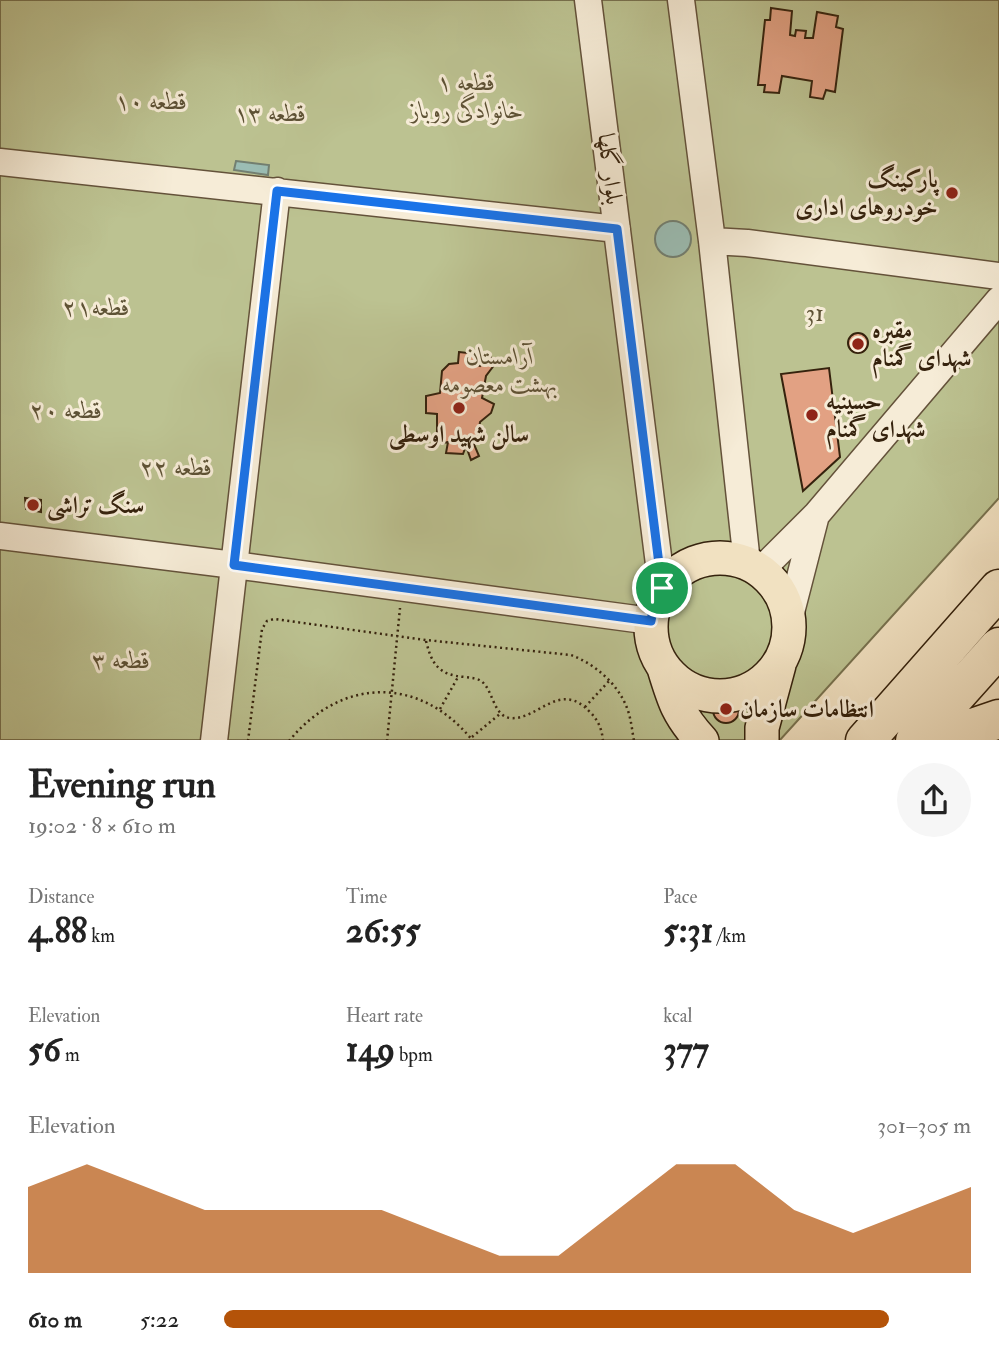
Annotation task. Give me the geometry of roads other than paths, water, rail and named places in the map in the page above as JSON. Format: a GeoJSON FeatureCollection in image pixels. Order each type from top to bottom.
{"type":"FeatureCollection","features":[{"type":"Feature","properties":{"kind":"highway"},"geometry":{"type":"LineString","coordinates":[[865,740],[999,589]]}},
{"type":"Feature","properties":{"kind":"highway"},"geometry":{"type":"LineString","coordinates":[[915,740],[999,647]]}},
{"type":"Feature","properties":{"kind":"highway"},"geometry":{"type":"LineString","coordinates":[[948,740],[961,732],[999,719]]}},
{"type":"Feature","properties":{"kind":"main road"},"geometry":{"type":"LineString","coordinates":[[702,740],[687,724],[675,703],[651,637],[651,621],[654,604],[672,576],[685,566],[715,557],[732,558],[754,566],[775,584],[785,601],[789,620],[788,643],[779,665],[762,729],[762,740]]}},
{"type":"Feature","properties":{"kind":"main road"},"geometry":{"type":"LineString","coordinates":[[664,668],[677,682],[694,692],[713,697],[732,696],[750,690],[766,680],[779,665]]}},
{"type":"Feature","properties":{"kind":"lane","name":"بلوار گلها"},"geometry":{"type":"LineString","coordinates":[[588,0],[662,588]]}},
{"type":"Feature","properties":{"kind":"lane"},"geometry":{"type":"LineString","coordinates":[[681,0],[754,566]]}},
{"type":"Feature","properties":{"kind":"lane"},"geometry":{"type":"LineString","coordinates":[[0,162],[617,229]]}},
{"type":"Feature","properties":{"kind":"lane"},"geometry":{"type":"LineString","coordinates":[[214,740],[277,191]]}},
{"type":"Feature","properties":{"kind":"lane"},"geometry":{"type":"LineString","coordinates":[[712,241],[747,243],[999,276]]}},
{"type":"Feature","properties":{"kind":"lane"},"geometry":{"type":"LineString","coordinates":[[754,566],[817,514],[999,300]]}},
{"type":"Feature","properties":{"kind":"lane"},"geometry":{"type":"LineString","coordinates":[[789,620],[817,514]]}},
{"type":"Feature","properties":{"kind":"lane"},"geometry":{"type":"LineString","coordinates":[[0,536],[651,621]]}},
{"type":"Feature","properties":{"kind":"lane"},"geometry":{"type":"LineString","coordinates":[[675,703],[677,740]]}},
{"type":"Feature","properties":{"kind":"water"},"geometry":{"type":"Polygon","coordinates":[[[236,161],[269,165],[268,175],[234,170],[236,161]]]}},
{"type":"Feature","properties":{"kind":"water"},"geometry":{"type":"Polygon","coordinates":[[[673,221],[685,227],[691,239],[685,251],[673,257],[661,251],[655,239],[661,227],[673,221]]]}},
{"type":"Feature","properties":{"kind":"place","name":"پارکینگ خودروهای اداری"},"geometry":{"type":"Point","coordinates":[952,193]}},
{"type":"Feature","properties":{"kind":"place","name":"مقبره شهدای گمنام"},"geometry":{"type":"Point","coordinates":[858,344]}},
{"type":"Feature","properties":{"kind":"place","name":"سالن شهید اوسطی"},"geometry":{"type":"Point","coordinates":[459,408]}},
{"type":"Feature","properties":{"kind":"place","name":"حسینیه شهدای گمنام"},"geometry":{"type":"Point","coordinates":[812,415]}},
{"type":"Feature","properties":{"kind":"place","name":"سنگ تراشی"},"geometry":{"type":"Point","coordinates":[33,505]}},
{"type":"Feature","properties":{"kind":"place","name":"انتظامات سازمان"},"geometry":{"type":"Point","coordinates":[726,709]}},
{"type":"Feature","properties":{"kind":"park label","name":"قطعه ۱ خانوادگی روباز"},"geometry":{"type":"Point","coordinates":[467,96]}},
{"type":"Feature","properties":{"kind":"park label","name":"قطعه ۱۰"},"geometry":{"type":"Point","coordinates":[152,101]}},
{"type":"Feature","properties":{"kind":"park label","name":"قطعه ۱۳"},"geometry":{"type":"Point","coordinates":[271,113]}},
{"type":"Feature","properties":{"kind":"park label","name":"قطعه۲۱"},"geometry":{"type":"Point","coordinates":[97,307]}},
{"type":"Feature","properties":{"kind":"park label","name":"31"},"geometry":{"type":"Point","coordinates":[815,313]}},
{"type":"Feature","properties":{"kind":"park label","name":"آرامستان بهشت معصومه"},"geometry":{"type":"Point","coordinates":[500,370]}},
{"type":"Feature","properties":{"kind":"park label","name":"قطعه ۲۰"},"geometry":{"type":"Point","coordinates":[67,410]}},
{"type":"Feature","properties":{"kind":"park label","name":"قطعه ۲۲"},"geometry":{"type":"Point","coordinates":[177,467]}},
{"type":"Feature","properties":{"kind":"park label","name":"قطعه ۳"},"geometry":{"type":"Point","coordinates":[122,660]}}]}
